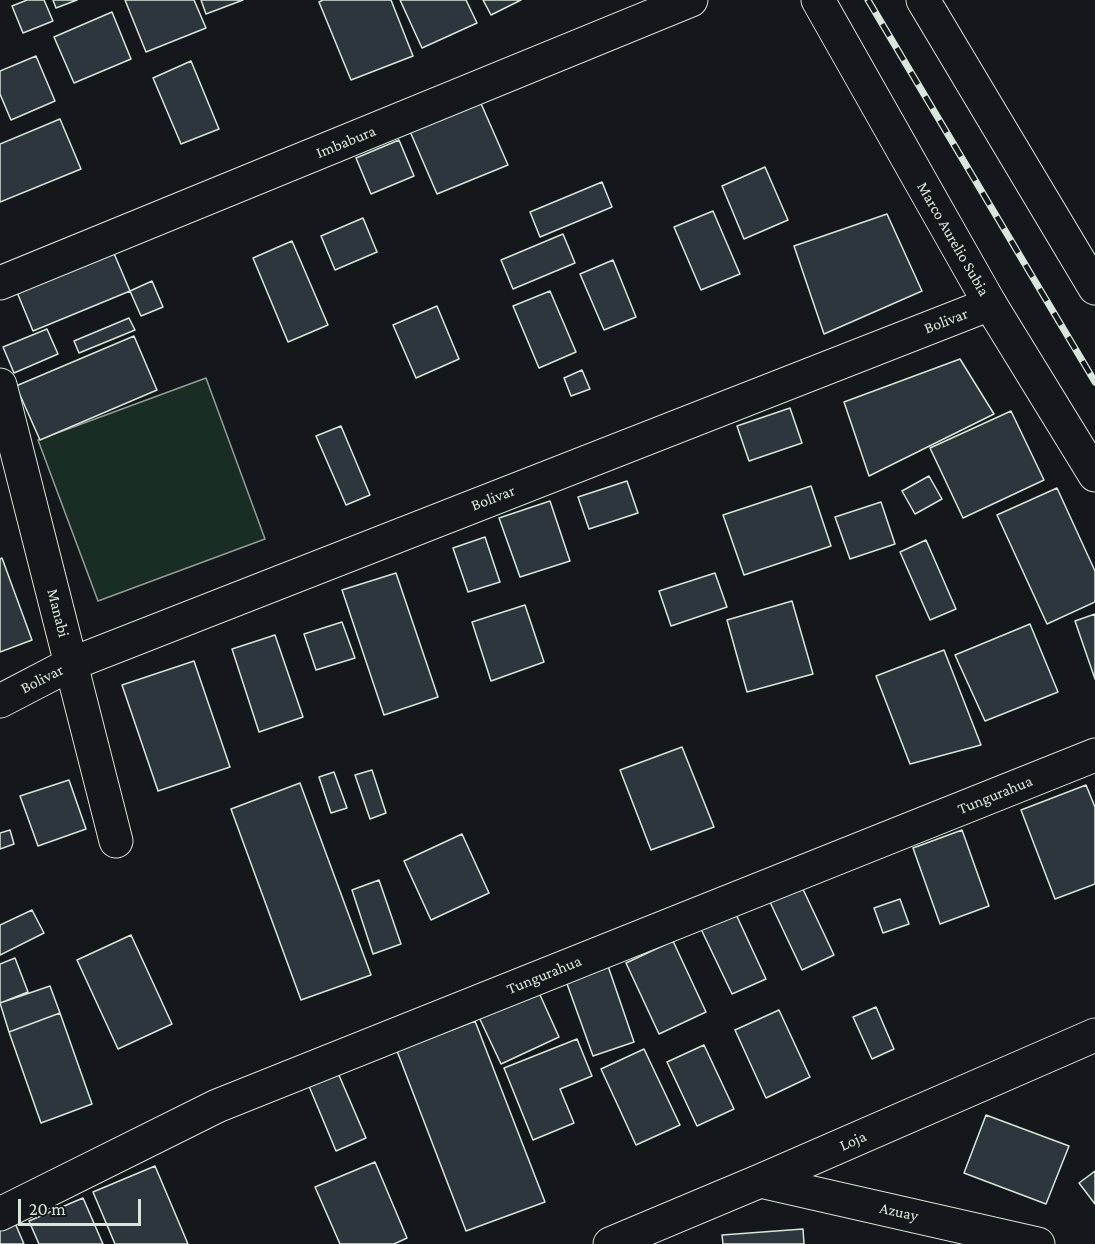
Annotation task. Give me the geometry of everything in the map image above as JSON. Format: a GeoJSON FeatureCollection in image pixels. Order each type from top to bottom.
{"type":"FeatureCollection","features":[{"type":"Feature","properties":{"kind":"street","name":"Imbabura"},"geometry":{"type":"LineString","coordinates":[[0,283],[691,0]]}},
{"type":"Feature","properties":{"kind":"street","name":"Marco Aurelio Subia"},"geometry":{"type":"LineString","coordinates":[[818,0],[990,304],[1095,475]]}},
{"type":"Feature","properties":{"kind":"street"},"geometry":{"type":"LineString","coordinates":[[923,0],[1095,288]]}},
{"type":"Feature","properties":{"kind":"street","name":"Bolivar"},"geometry":{"type":"LineString","coordinates":[[0,700],[71,664],[990,304]]}},
{"type":"Feature","properties":{"kind":"street","name":"Manabi"},"geometry":{"type":"LineString","coordinates":[[0,385],[116,841]]}},
{"type":"Feature","properties":{"kind":"street","name":"Tungurahua"},"geometry":{"type":"LineString","coordinates":[[0,1214],[217,1106],[1095,755]]}},
{"type":"Feature","properties":{"kind":"street","name":"Loja"},"geometry":{"type":"LineString","coordinates":[[610,1244],[1095,1035]]}},
{"type":"Feature","properties":{"kind":"street","name":"Azuay"},"geometry":{"type":"LineString","coordinates":[[760,1181],[1038,1244]]}},
{"type":"Feature","properties":{"kind":"green space"},"geometry":{"type":"Polygon","coordinates":[[[206,378],[265,539],[98,601],[38,440],[206,378]]]}},
{"type":"Feature","properties":{"kind":"building"},"geometry":{"type":"Polygon","coordinates":[[[27,0],[44,0],[53,21],[23,33],[12,6],[27,0]]]}},
{"type":"Feature","properties":{"kind":"building"},"geometry":{"type":"Polygon","coordinates":[[[53,0],[77,0],[56,8],[53,0]]]}},
{"type":"Feature","properties":{"kind":"building"},"geometry":{"type":"Polygon","coordinates":[[[125,0],[194,0],[206,28],[146,52],[125,0]]]}},
{"type":"Feature","properties":{"kind":"building"},"geometry":{"type":"Polygon","coordinates":[[[201,0],[243,0],[206,14],[201,0]]]}},
{"type":"Feature","properties":{"kind":"building"},"geometry":{"type":"Polygon","coordinates":[[[323,0],[391,0],[413,56],[351,80],[319,2],[323,0]]]}},
{"type":"Feature","properties":{"kind":"building"},"geometry":{"type":"Polygon","coordinates":[[[400,0],[466,0],[477,23],[422,48],[400,0]]]}},
{"type":"Feature","properties":{"kind":"building"},"geometry":{"type":"Polygon","coordinates":[[[483,0],[521,0],[491,15],[483,0]]]}},
{"type":"Feature","properties":{"kind":"building"},"geometry":{"type":"Polygon","coordinates":[[[112,12],[131,59],[74,83],[54,37],[112,12]]]}},
{"type":"Feature","properties":{"kind":"building"},"geometry":{"type":"Polygon","coordinates":[[[36,56],[55,101],[11,120],[0,94],[0,71],[36,56]]]}},
{"type":"Feature","properties":{"kind":"building"},"geometry":{"type":"Polygon","coordinates":[[[191,61],[219,129],[181,144],[153,78],[191,61]]]}},
{"type":"Feature","properties":{"kind":"building"},"geometry":{"type":"Polygon","coordinates":[[[479,99],[508,165],[437,194],[409,129],[479,99]]]}},
{"type":"Feature","properties":{"kind":"building"},"geometry":{"type":"Polygon","coordinates":[[[60,119],[81,169],[0,202],[0,144],[60,119]]]}},
{"type":"Feature","properties":{"kind":"building"},"geometry":{"type":"Polygon","coordinates":[[[399,140],[414,176],[371,194],[356,158],[399,140]]]}},
{"type":"Feature","properties":{"kind":"building"},"geometry":{"type":"Polygon","coordinates":[[[765,167],[788,220],[744,239],[722,186],[765,167]]]}},
{"type":"Feature","properties":{"kind":"building"},"geometry":{"type":"Polygon","coordinates":[[[602,182],[612,207],[540,237],[530,212],[602,182]]]}},
{"type":"Feature","properties":{"kind":"building"},"geometry":{"type":"Polygon","coordinates":[[[713,211],[740,274],[701,290],[674,227],[713,211]]]}},
{"type":"Feature","properties":{"kind":"building"},"geometry":{"type":"Polygon","coordinates":[[[887,214],[922,291],[824,334],[794,246],[887,214]]]}},
{"type":"Feature","properties":{"kind":"building"},"geometry":{"type":"Polygon","coordinates":[[[363,218],[377,252],[335,270],[321,236],[363,218]]]}},
{"type":"Feature","properties":{"kind":"building"},"geometry":{"type":"Polygon","coordinates":[[[563,234],[575,263],[513,289],[501,260],[563,234]]]}},
{"type":"Feature","properties":{"kind":"building"},"geometry":{"type":"Polygon","coordinates":[[[292,241],[328,325],[288,342],[253,258],[292,241]]]}},
{"type":"Feature","properties":{"kind":"building"},"geometry":{"type":"Polygon","coordinates":[[[110,244],[130,291],[33,331],[14,285],[110,244]]]}},
{"type":"Feature","properties":{"kind":"building"},"geometry":{"type":"Polygon","coordinates":[[[613,260],[636,317],[604,330],[580,274],[613,260]]]}},
{"type":"Feature","properties":{"kind":"building"},"geometry":{"type":"Polygon","coordinates":[[[152,281],[163,307],[141,316],[130,291],[152,281]]]}},
{"type":"Feature","properties":{"kind":"building"},"geometry":{"type":"Polygon","coordinates":[[[550,291],[576,352],[539,368],[513,306],[550,291]]]}},
{"type":"Feature","properties":{"kind":"building"},"geometry":{"type":"Polygon","coordinates":[[[437,306],[459,359],[416,378],[393,325],[437,306]]]}},
{"type":"Feature","properties":{"kind":"building"},"geometry":{"type":"Polygon","coordinates":[[[129,318],[135,330],[79,353],[74,341],[129,318]]]}},
{"type":"Feature","properties":{"kind":"building"},"geometry":{"type":"Polygon","coordinates":[[[47,329],[58,354],[14,373],[3,347],[47,329]]]}},
{"type":"Feature","properties":{"kind":"building"},"geometry":{"type":"Polygon","coordinates":[[[134,336],[157,390],[40,440],[16,386],[134,336]]]}},
{"type":"Feature","properties":{"kind":"building"},"geometry":{"type":"Polygon","coordinates":[[[960,359],[994,414],[869,476],[844,402],[960,359]]]}},
{"type":"Feature","properties":{"kind":"building"},"geometry":{"type":"Polygon","coordinates":[[[582,370],[590,389],[571,396],[564,378],[582,370]]]}},
{"type":"Feature","properties":{"kind":"building"},"geometry":{"type":"Polygon","coordinates":[[[790,408],[802,443],[749,461],[737,426],[790,408]]]}},
{"type":"Feature","properties":{"kind":"building"},"geometry":{"type":"Polygon","coordinates":[[[1011,411],[1044,480],[963,518],[930,448],[1011,411]]]}},
{"type":"Feature","properties":{"kind":"building"},"geometry":{"type":"Polygon","coordinates":[[[341,426],[370,495],[346,505],[316,436],[341,426]]]}},
{"type":"Feature","properties":{"kind":"building"},"geometry":{"type":"Polygon","coordinates":[[[929,476],[942,499],[915,514],[902,491],[929,476]]]}},
{"type":"Feature","properties":{"kind":"building"},"geometry":{"type":"Polygon","coordinates":[[[627,481],[638,513],[589,529],[578,497],[627,481]]]}},
{"type":"Feature","properties":{"kind":"building"},"geometry":{"type":"Polygon","coordinates":[[[811,486],[831,546],[744,575],[723,515],[811,486]]]}},
{"type":"Feature","properties":{"kind":"building"},"geometry":{"type":"Polygon","coordinates":[[[1057,488],[1095,571],[1095,602],[1047,624],[997,515],[1057,488]]]}},
{"type":"Feature","properties":{"kind":"building"},"geometry":{"type":"Polygon","coordinates":[[[550,501],[570,561],[520,577],[499,518],[550,501]]]}},
{"type":"Feature","properties":{"kind":"building"},"geometry":{"type":"Polygon","coordinates":[[[881,502],[895,544],[850,559],[835,517],[881,502]]]}},
{"type":"Feature","properties":{"kind":"building"},"geometry":{"type":"Polygon","coordinates":[[[485,537],[500,582],[468,592],[453,548],[485,537]]]}},
{"type":"Feature","properties":{"kind":"building"},"geometry":{"type":"Polygon","coordinates":[[[926,540],[956,609],[930,620],[900,552],[926,540]]]}},
{"type":"Feature","properties":{"kind":"building"},"geometry":{"type":"Polygon","coordinates":[[[2,558],[32,640],[0,652],[0,559],[2,558]]]}},
{"type":"Feature","properties":{"kind":"building"},"geometry":{"type":"Polygon","coordinates":[[[396,573],[438,697],[384,715],[342,590],[396,573]]]}},
{"type":"Feature","properties":{"kind":"building"},"geometry":{"type":"Polygon","coordinates":[[[715,573],[727,607],[671,626],[659,591],[715,573]]]}},
{"type":"Feature","properties":{"kind":"building"},"geometry":{"type":"Polygon","coordinates":[[[792,601],[813,674],[747,692],[727,620],[792,601]]]}},
{"type":"Feature","properties":{"kind":"building"},"geometry":{"type":"Polygon","coordinates":[[[525,605],[544,662],[491,681],[472,622],[525,605]]]}},
{"type":"Feature","properties":{"kind":"building"},"geometry":{"type":"Polygon","coordinates":[[[1095,614],[1095,679],[1075,621],[1095,614]]]}},
{"type":"Feature","properties":{"kind":"building"},"geometry":{"type":"Polygon","coordinates":[[[342,622],[355,658],[316,670],[304,634],[342,622]]]}},
{"type":"Feature","properties":{"kind":"building"},"geometry":{"type":"Polygon","coordinates":[[[1030,624],[1058,692],[985,721],[955,655],[1030,624]]]}},
{"type":"Feature","properties":{"kind":"building"},"geometry":{"type":"Polygon","coordinates":[[[275,635],[303,717],[259,732],[232,649],[275,635]]]}},
{"type":"Feature","properties":{"kind":"building"},"geometry":{"type":"Polygon","coordinates":[[[944,650],[981,745],[910,764],[876,676],[944,650]]]}},
{"type":"Feature","properties":{"kind":"building"},"geometry":{"type":"Polygon","coordinates":[[[194,661],[230,767],[158,791],[122,685],[194,661]]]}},
{"type":"Feature","properties":{"kind":"building"},"geometry":{"type":"Polygon","coordinates":[[[682,747],[714,827],[651,850],[620,770],[682,747]]]}},
{"type":"Feature","properties":{"kind":"building"},"geometry":{"type":"Polygon","coordinates":[[[372,770],[386,813],[370,819],[355,775],[372,770]]]}},
{"type":"Feature","properties":{"kind":"building"},"geometry":{"type":"Polygon","coordinates":[[[334,772],[347,808],[331,813],[319,777],[334,772]]]}},
{"type":"Feature","properties":{"kind":"building"},"geometry":{"type":"Polygon","coordinates":[[[69,780],[86,829],[38,846],[20,796],[69,780]]]}},
{"type":"Feature","properties":{"kind":"building"},"geometry":{"type":"Polygon","coordinates":[[[300,783],[371,975],[301,1000],[231,809],[300,783]]]}},
{"type":"Feature","properties":{"kind":"building"},"geometry":{"type":"Polygon","coordinates":[[[1086,785],[1095,807],[1095,884],[1055,899],[1021,810],[1086,785]]]}},
{"type":"Feature","properties":{"kind":"building"},"geometry":{"type":"Polygon","coordinates":[[[10,830],[14,844],[0,849],[0,833],[10,830]]]}},
{"type":"Feature","properties":{"kind":"building"},"geometry":{"type":"Polygon","coordinates":[[[962,830],[989,906],[940,924],[913,848],[962,830]]]}},
{"type":"Feature","properties":{"kind":"building"},"geometry":{"type":"Polygon","coordinates":[[[462,834],[489,893],[431,920],[404,861],[462,834]]]}},
{"type":"Feature","properties":{"kind":"building"},"geometry":{"type":"Polygon","coordinates":[[[379,880],[401,944],[373,954],[352,890],[379,880]]]}},
{"type":"Feature","properties":{"kind":"building"},"geometry":{"type":"Polygon","coordinates":[[[801,885],[834,955],[802,970],[769,900],[801,885]]]}},
{"type":"Feature","properties":{"kind":"building"},"geometry":{"type":"Polygon","coordinates":[[[900,899],[909,924],[883,933],[874,908],[900,899]]]}},
{"type":"Feature","properties":{"kind":"building"},"geometry":{"type":"Polygon","coordinates":[[[32,910],[44,933],[0,955],[0,925],[32,910]]]}},
{"type":"Feature","properties":{"kind":"building"},"geometry":{"type":"Polygon","coordinates":[[[734,910],[766,979],[732,994],[700,927],[734,910]]]}},
{"type":"Feature","properties":{"kind":"building"},"geometry":{"type":"Polygon","coordinates":[[[131,935],[172,1024],[118,1049],[77,960],[131,935]]]}},
{"type":"Feature","properties":{"kind":"building"},"geometry":{"type":"Polygon","coordinates":[[[673,941],[706,1012],[659,1034],[626,963],[673,941]]]}},
{"type":"Feature","properties":{"kind":"building"},"geometry":{"type":"Polygon","coordinates":[[[15,958],[28,992],[0,1003],[0,964],[15,958]]]}},
{"type":"Feature","properties":{"kind":"building"},"geometry":{"type":"Polygon","coordinates":[[[608,966],[634,1042],[593,1056],[566,981],[608,966]]]}},
{"type":"Feature","properties":{"kind":"building"},"geometry":{"type":"Polygon","coordinates":[[[50,986],[60,1013],[9,1032],[0,1003],[50,986]]]}},
{"type":"Feature","properties":{"kind":"building"},"geometry":{"type":"Polygon","coordinates":[[[536,986],[559,1037],[501,1064],[477,1013],[536,986]]]}},
{"type":"Feature","properties":{"kind":"building"},"geometry":{"type":"Polygon","coordinates":[[[876,1007],[894,1049],[872,1059],[853,1017],[876,1007]]]}},
{"type":"Feature","properties":{"kind":"building"},"geometry":{"type":"Polygon","coordinates":[[[779,1010],[810,1077],[766,1098],[735,1030],[779,1010]]]}},
{"type":"Feature","properties":{"kind":"building"},"geometry":{"type":"Polygon","coordinates":[[[60,1013],[92,1104],[41,1123],[9,1032],[60,1013]]]}},
{"type":"Feature","properties":{"kind":"building"},"geometry":{"type":"Polygon","coordinates":[[[475,1021],[545,1202],[466,1231],[397,1051],[475,1021]]]}},
{"type":"Feature","properties":{"kind":"building"},"geometry":{"type":"Polygon","coordinates":[[[577,1039],[592,1076],[560,1089],[574,1123],[533,1140],[504,1068],[577,1039]]]}},
{"type":"Feature","properties":{"kind":"building"},"geometry":{"type":"Polygon","coordinates":[[[704,1045],[734,1109],[697,1126],[667,1062],[704,1045]]]}},
{"type":"Feature","properties":{"kind":"building"},"geometry":{"type":"Polygon","coordinates":[[[644,1049],[680,1125],[636,1145],[601,1069],[644,1049]]]}},
{"type":"Feature","properties":{"kind":"building"},"geometry":{"type":"Polygon","coordinates":[[[335,1066],[366,1138],[336,1151],[306,1079],[335,1066]]]}},
{"type":"Feature","properties":{"kind":"building"},"geometry":{"type":"Polygon","coordinates":[[[986,1115],[1069,1146],[1046,1204],[964,1173],[986,1115]]]}},
{"type":"Feature","properties":{"kind":"building"},"geometry":{"type":"Polygon","coordinates":[[[375,1162],[407,1238],[394,1244],[340,1244],[315,1187],[375,1162]]]}},
{"type":"Feature","properties":{"kind":"building"},"geometry":{"type":"Polygon","coordinates":[[[155,1166],[188,1244],[115,1244],[93,1192],[155,1166]]]}},
{"type":"Feature","properties":{"kind":"building"},"geometry":{"type":"Polygon","coordinates":[[[1095,1171],[1095,1204],[1079,1183],[1095,1171]]]}},
{"type":"Feature","properties":{"kind":"building"},"geometry":{"type":"Polygon","coordinates":[[[83,1198],[103,1244],[39,1244],[29,1221],[83,1198]]]}},
{"type":"Feature","properties":{"kind":"building"},"geometry":{"type":"Polygon","coordinates":[[[15,1223],[24,1244],[0,1244],[0,1229],[15,1223]]]}},
{"type":"Feature","properties":{"kind":"building"},"geometry":{"type":"Polygon","coordinates":[[[803,1229],[804,1244],[723,1244],[722,1235],[803,1229]]]}},
{"type":"Feature","properties":{"kind":"railway"},"geometry":{"type":"LineString","coordinates":[[868,0],[1095,382]]}}]}
